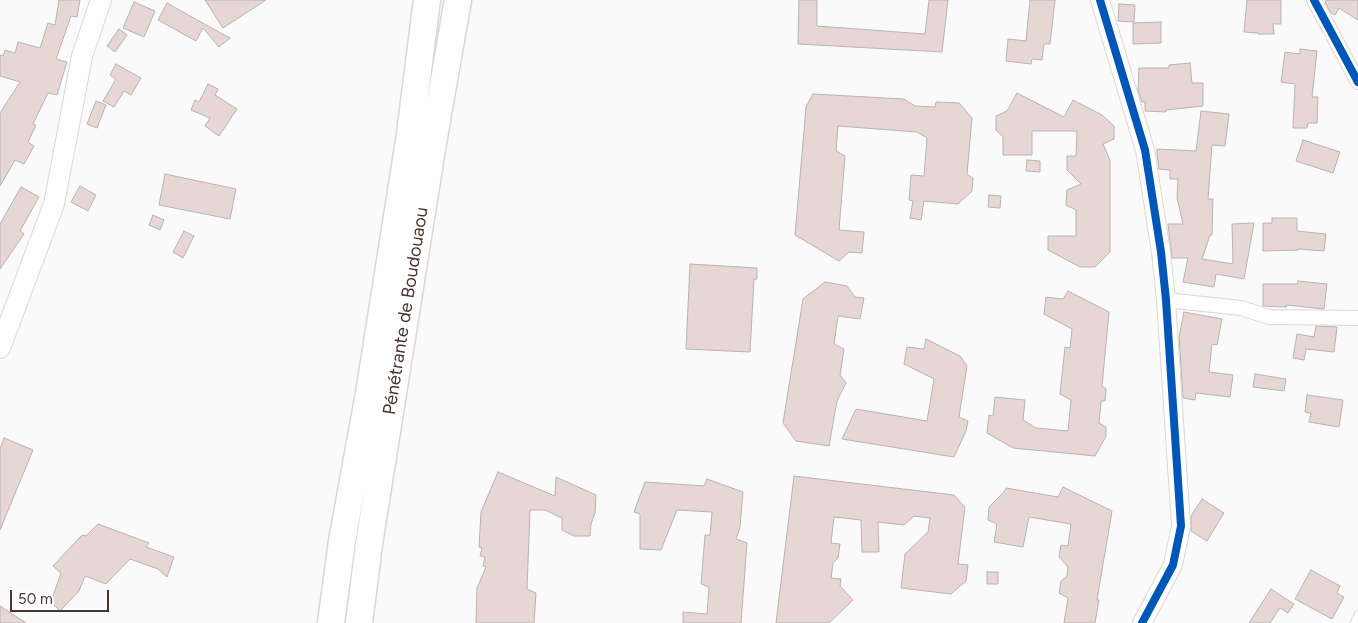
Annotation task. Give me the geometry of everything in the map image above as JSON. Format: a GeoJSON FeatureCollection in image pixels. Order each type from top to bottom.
{"type":"FeatureCollection","features":[{"type":"Feature","properties":{"kind":"highway","name":"Pénétrante de Boudouaou"},"geometry":{"type":"LineString","coordinates":[[359,623],[369,544],[381,396],[426,0]]}},
{"type":"Feature","properties":{"kind":"highway","name":"Pénétrante de Boudouaou"},"geometry":{"type":"LineString","coordinates":[[331,623],[342,541],[381,396],[432,143],[458,0]]}},
{"type":"Feature","properties":{"kind":"main road"},"geometry":{"type":"LineString","coordinates":[[2,338],[54,204],[82,56],[100,0]]}},
{"type":"Feature","properties":{"kind":"street"},"geometry":{"type":"LineString","coordinates":[[1100,0],[1145,150],[1161,252],[1166,300],[1181,526],[1173,566],[1142,623]]}},
{"type":"Feature","properties":{"kind":"street"},"geometry":{"type":"LineString","coordinates":[[1314,0],[1358,82]]}},
{"type":"Feature","properties":{"kind":"street"},"geometry":{"type":"LineString","coordinates":[[1166,300],[1241,308],[1269,317],[1358,318]]}},
{"type":"Feature","properties":{"kind":"lane"},"geometry":{"type":"LineString","coordinates":[[1354,623],[1358,615]]}},
{"type":"Feature","properties":{"kind":"building"},"geometry":{"type":"Polygon","coordinates":[[[59,0],[80,0],[77,17],[71,16],[56,59],[67,62],[57,95],[48,93],[33,124],[36,125],[28,142],[34,146],[24,164],[15,160],[0,186],[0,113],[20,82],[0,76],[0,55],[3,56],[5,50],[15,53],[18,42],[40,48],[48,23],[55,25],[59,0]]]}},
{"type":"Feature","properties":{"kind":"building"},"geometry":{"type":"Polygon","coordinates":[[[205,0],[266,0],[223,28],[205,0]]]}},
{"type":"Feature","properties":{"kind":"building"},"geometry":{"type":"Polygon","coordinates":[[[799,0],[817,0],[817,26],[925,34],[929,0],[948,0],[942,52],[798,44],[799,0]]]}},
{"type":"Feature","properties":{"kind":"building"},"geometry":{"type":"Polygon","coordinates":[[[1030,0],[1055,0],[1050,44],[1044,44],[1042,60],[1032,59],[1031,64],[1006,61],[1008,39],[1026,41],[1030,0]]]}},
{"type":"Feature","properties":{"kind":"building"},"geometry":{"type":"Polygon","coordinates":[[[1247,0],[1281,0],[1281,24],[1273,24],[1274,34],[1244,32],[1247,0]]]}},
{"type":"Feature","properties":{"kind":"building"},"geometry":{"type":"Polygon","coordinates":[[[1326,0],[1358,0],[1358,20],[1339,8],[1335,15],[1331,13],[1325,2],[1326,0]]]}},
{"type":"Feature","properties":{"kind":"building"},"geometry":{"type":"Polygon","coordinates":[[[134,2],[155,11],[144,37],[123,28],[134,2]]]}},
{"type":"Feature","properties":{"kind":"building"},"geometry":{"type":"Polygon","coordinates":[[[167,3],[230,38],[219,47],[203,28],[196,41],[158,20],[167,3]]]}},
{"type":"Feature","properties":{"kind":"building"},"geometry":{"type":"Polygon","coordinates":[[[1119,4],[1135,5],[1134,22],[1118,21],[1119,4]]]}},
{"type":"Feature","properties":{"kind":"building"},"geometry":{"type":"Polygon","coordinates":[[[1161,22],[1161,43],[1133,44],[1133,23],[1161,22]]]}},
{"type":"Feature","properties":{"kind":"building"},"geometry":{"type":"Polygon","coordinates":[[[119,29],[127,35],[115,52],[107,46],[119,29]]]}},
{"type":"Feature","properties":{"kind":"building"},"geometry":{"type":"Polygon","coordinates":[[[1300,49],[1317,51],[1312,97],[1318,97],[1317,123],[1308,123],[1307,128],[1293,128],[1295,84],[1281,82],[1285,52],[1300,54],[1300,49]]]}},
{"type":"Feature","properties":{"kind":"building"},"geometry":{"type":"Polygon","coordinates":[[[1190,63],[1192,83],[1203,83],[1203,106],[1166,110],[1166,112],[1145,111],[1145,102],[1142,102],[1138,90],[1139,68],[1169,68],[1169,65],[1190,63]]]}},
{"type":"Feature","properties":{"kind":"building"},"geometry":{"type":"Polygon","coordinates":[[[116,64],[141,78],[131,95],[124,91],[114,107],[103,101],[116,79],[110,75],[116,64]]]}},
{"type":"Feature","properties":{"kind":"building"},"geometry":{"type":"Polygon","coordinates":[[[208,84],[218,89],[215,95],[237,109],[219,136],[205,126],[210,118],[191,110],[195,100],[199,102],[208,84]]]}},
{"type":"Feature","properties":{"kind":"building"},"geometry":{"type":"Polygon","coordinates":[[[1017,93],[1064,117],[1073,100],[1102,115],[1114,126],[1114,139],[1103,144],[1110,160],[1110,252],[1095,267],[1080,267],[1048,250],[1048,236],[1076,236],[1076,210],[1066,205],[1067,190],[1081,184],[1067,170],[1067,156],[1076,156],[1077,131],[1032,131],[1032,155],[1003,155],[1003,137],[996,130],[996,116],[1007,111],[1017,93]]]}},
{"type":"Feature","properties":{"kind":"building"},"geometry":{"type":"Polygon","coordinates":[[[813,94],[904,99],[915,106],[935,107],[936,102],[959,103],[972,118],[967,174],[973,178],[972,191],[958,204],[924,201],[921,220],[910,218],[913,201],[909,200],[911,175],[924,176],[927,138],[917,132],[838,126],[836,151],[845,156],[839,230],[864,232],[862,253],[849,252],[839,261],[795,235],[806,107],[813,94]]]}},
{"type":"Feature","properties":{"kind":"building"},"geometry":{"type":"Polygon","coordinates":[[[96,101],[106,105],[97,128],[87,124],[96,101]]]}},
{"type":"Feature","properties":{"kind":"building"},"geometry":{"type":"Polygon","coordinates":[[[1201,111],[1229,114],[1225,146],[1212,145],[1208,199],[1213,199],[1212,235],[1210,235],[1202,259],[1233,264],[1232,224],[1254,223],[1244,279],[1216,274],[1214,287],[1183,282],[1188,258],[1172,258],[1168,224],[1183,224],[1177,198],[1178,179],[1170,179],[1170,170],[1159,169],[1157,155],[1157,149],[1196,151],[1201,111]]]}},
{"type":"Feature","properties":{"kind":"building"},"geometry":{"type":"Polygon","coordinates":[[[1303,140],[1340,152],[1333,173],[1296,161],[1303,140]]]}},
{"type":"Feature","properties":{"kind":"building"},"geometry":{"type":"Polygon","coordinates":[[[1027,160],[1040,161],[1040,172],[1026,171],[1027,160]]]}},
{"type":"Feature","properties":{"kind":"building"},"geometry":{"type":"Polygon","coordinates":[[[165,174],[236,189],[230,219],[159,205],[165,174]]]}},
{"type":"Feature","properties":{"kind":"building"},"geometry":{"type":"Polygon","coordinates":[[[80,186],[96,195],[88,211],[71,202],[80,186]]]}},
{"type":"Feature","properties":{"kind":"building"},"geometry":{"type":"Polygon","coordinates":[[[21,187],[39,197],[20,231],[24,234],[0,269],[0,224],[21,187]]]}},
{"type":"Feature","properties":{"kind":"building"},"geometry":{"type":"Polygon","coordinates":[[[989,195],[1001,196],[1000,208],[988,207],[989,195]]]}},
{"type":"Feature","properties":{"kind":"building"},"geometry":{"type":"Polygon","coordinates":[[[153,215],[164,220],[160,230],[149,225],[153,215]]]}},
{"type":"Feature","properties":{"kind":"building"},"geometry":{"type":"Polygon","coordinates":[[[1272,218],[1297,218],[1297,231],[1326,234],[1324,251],[1298,249],[1263,251],[1263,223],[1272,223],[1272,218]]]}},
{"type":"Feature","properties":{"kind":"building"},"geometry":{"type":"Polygon","coordinates":[[[184,231],[194,236],[183,258],[173,252],[184,231]]]}},
{"type":"Feature","properties":{"kind":"building"},"geometry":{"type":"Polygon","coordinates":[[[690,264],[757,268],[757,279],[754,279],[750,352],[686,349],[690,264]]]}},
{"type":"Feature","properties":{"kind":"building"},"geometry":{"type":"Polygon","coordinates":[[[1298,281],[1327,284],[1324,309],[1286,305],[1286,307],[1263,306],[1263,284],[1297,284],[1298,281]]]}},
{"type":"Feature","properties":{"kind":"building"},"geometry":{"type":"Polygon","coordinates":[[[825,282],[847,286],[855,297],[864,298],[860,319],[838,316],[834,344],[844,349],[840,375],[846,383],[837,401],[829,446],[796,441],[783,423],[803,299],[825,282]]]}},
{"type":"Feature","properties":{"kind":"building"},"geometry":{"type":"Polygon","coordinates":[[[1068,291],[1109,312],[1102,386],[1106,389],[1105,401],[1101,401],[1099,423],[1106,427],[1106,436],[1095,456],[1013,448],[987,433],[989,415],[993,416],[995,397],[1025,400],[1023,420],[1036,428],[1068,431],[1071,400],[1060,394],[1065,347],[1070,348],[1072,329],[1044,314],[1046,297],[1063,299],[1068,291]]]}},
{"type":"Feature","properties":{"kind":"building"},"geometry":{"type":"Polygon","coordinates":[[[1184,312],[1222,319],[1217,345],[1212,344],[1209,372],[1233,375],[1230,397],[1196,393],[1195,400],[1183,398],[1179,337],[1184,312]]]}},
{"type":"Feature","properties":{"kind":"building"},"geometry":{"type":"Polygon","coordinates":[[[1316,326],[1337,327],[1334,352],[1306,349],[1304,360],[1293,358],[1297,334],[1314,337],[1316,326]]]}},
{"type":"Feature","properties":{"kind":"building"},"geometry":{"type":"Polygon","coordinates":[[[926,339],[960,356],[967,366],[959,417],[968,421],[966,431],[954,457],[842,439],[856,409],[927,421],[934,379],[904,364],[907,347],[924,349],[926,339]]]}},
{"type":"Feature","properties":{"kind":"building"},"geometry":{"type":"Polygon","coordinates":[[[1255,374],[1286,379],[1284,391],[1253,387],[1255,374]]]}},
{"type":"Feature","properties":{"kind":"building"},"geometry":{"type":"Polygon","coordinates":[[[1307,395],[1343,400],[1339,427],[1309,422],[1311,413],[1305,412],[1307,395]]]}},
{"type":"Feature","properties":{"kind":"building"},"geometry":{"type":"Polygon","coordinates":[[[4,438],[33,450],[0,530],[0,449],[4,438]]]}},
{"type":"Feature","properties":{"kind":"building"},"geometry":{"type":"Polygon","coordinates":[[[498,472],[555,496],[556,477],[596,495],[595,513],[591,524],[590,536],[574,536],[562,530],[562,518],[545,510],[530,510],[527,589],[536,593],[534,623],[476,623],[477,588],[486,567],[483,566],[485,557],[480,556],[482,548],[479,547],[481,512],[498,472]]]}},
{"type":"Feature","properties":{"kind":"building"},"geometry":{"type":"Polygon","coordinates":[[[794,476],[954,495],[965,507],[958,564],[968,565],[966,581],[951,594],[901,588],[905,554],[928,532],[930,518],[914,516],[904,525],[878,522],[879,552],[862,552],[861,520],[834,517],[831,543],[840,544],[838,558],[833,563],[831,578],[841,579],[840,586],[853,600],[829,623],[776,623],[794,476]]]}},
{"type":"Feature","properties":{"kind":"building"},"geometry":{"type":"Polygon","coordinates":[[[707,479],[743,492],[740,527],[736,539],[747,543],[741,623],[683,623],[683,612],[707,614],[709,587],[701,584],[705,535],[710,535],[712,512],[677,510],[661,550],[640,549],[640,514],[634,512],[645,482],[704,486],[707,479]]]}},
{"type":"Feature","properties":{"kind":"building"},"geometry":{"type":"Polygon","coordinates":[[[1063,487],[1112,511],[1095,623],[1064,623],[1068,598],[1059,593],[1061,581],[1067,576],[1068,567],[1059,557],[1061,545],[1068,546],[1071,524],[1029,517],[1023,547],[994,542],[997,524],[988,520],[989,507],[1006,488],[1058,497],[1063,487]]]}},
{"type":"Feature","properties":{"kind":"building"},"geometry":{"type":"Polygon","coordinates":[[[1202,499],[1224,513],[1207,541],[1191,531],[1191,516],[1202,499]]]}},
{"type":"Feature","properties":{"kind":"building"},"geometry":{"type":"Polygon","coordinates":[[[98,524],[149,543],[146,547],[174,557],[167,577],[158,569],[130,559],[106,584],[85,576],[79,591],[60,611],[51,602],[61,573],[53,566],[82,535],[86,536],[98,524]]]}},
{"type":"Feature","properties":{"kind":"building"},"geometry":{"type":"Polygon","coordinates":[[[1311,570],[1340,586],[1337,593],[1344,597],[1332,619],[1295,599],[1311,570]]]}},
{"type":"Feature","properties":{"kind":"building"},"geometry":{"type":"Polygon","coordinates":[[[987,572],[998,572],[998,584],[987,584],[987,572]]]}},
{"type":"Feature","properties":{"kind":"building"},"geometry":{"type":"Polygon","coordinates":[[[1271,589],[1294,604],[1288,613],[1280,608],[1270,623],[1249,623],[1271,589]]]}},
{"type":"Feature","properties":{"kind":"building"},"geometry":{"type":"Polygon","coordinates":[[[0,606],[26,623],[0,623],[0,606]]]}},
{"type":"Feature","properties":{"kind":"cycle path"},"geometry":{"type":"LineString","coordinates":[[1100,0],[1145,150],[1161,252],[1166,300],[1181,526],[1173,565],[1142,623]]}},
{"type":"Feature","properties":{"kind":"cycle path"},"geometry":{"type":"LineString","coordinates":[[1314,0],[1358,82]]}}]}
